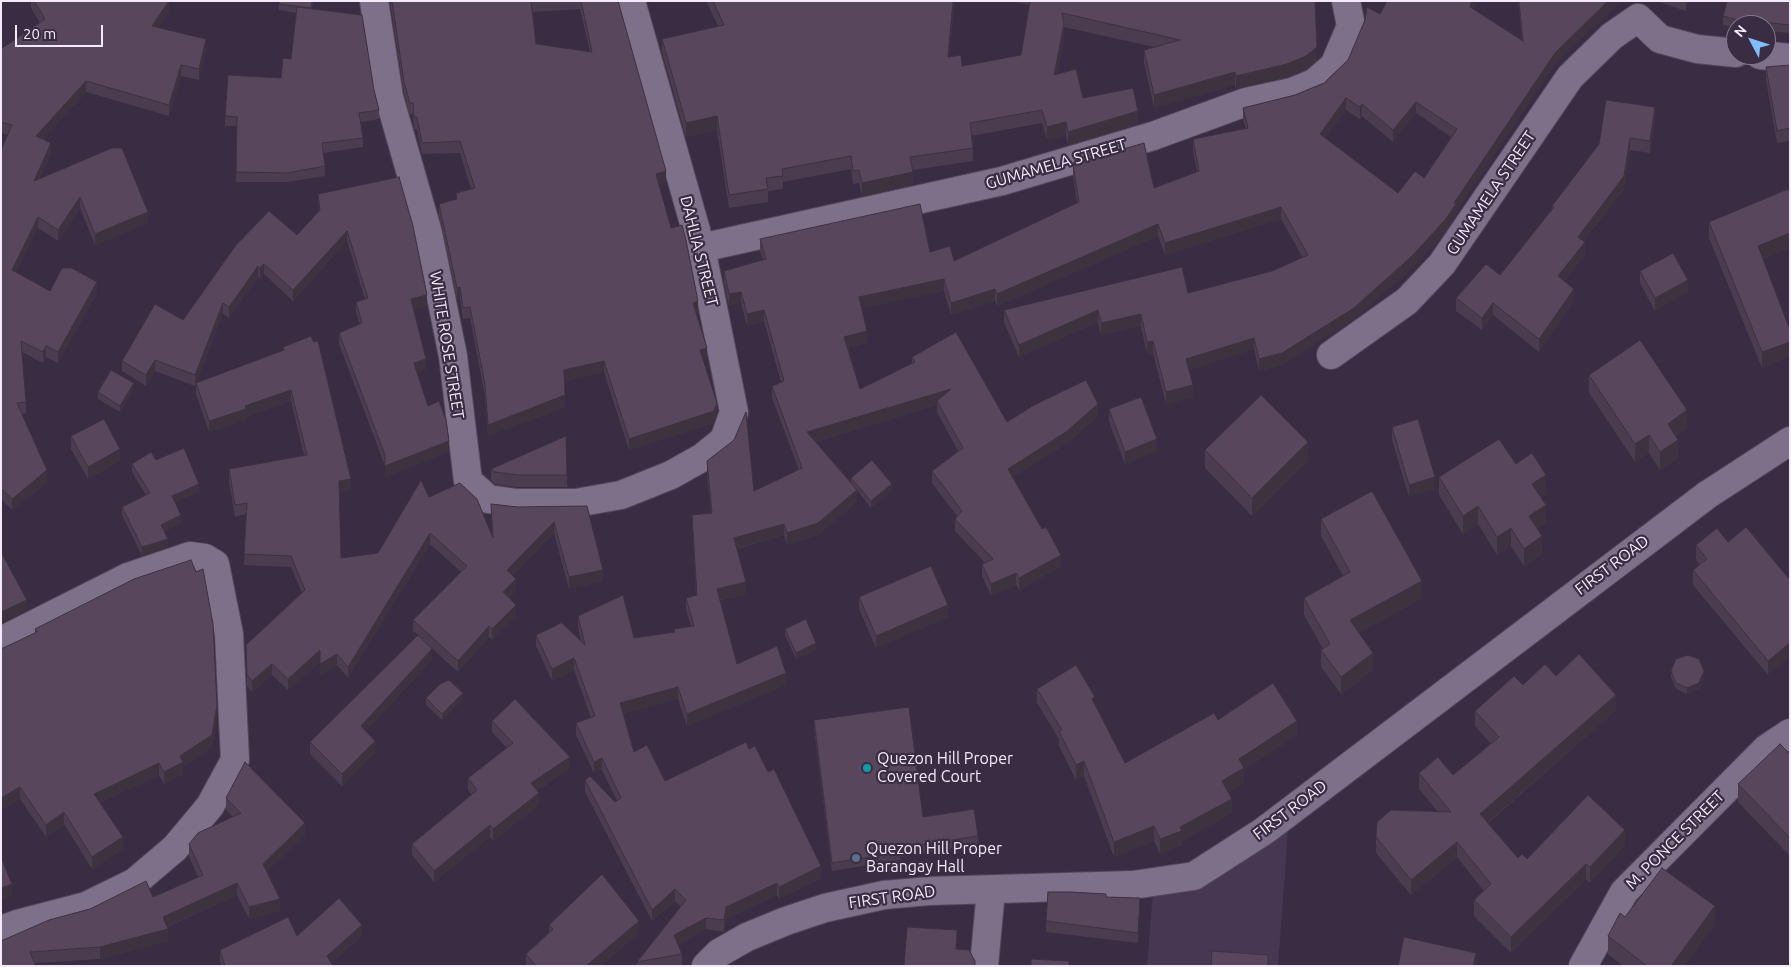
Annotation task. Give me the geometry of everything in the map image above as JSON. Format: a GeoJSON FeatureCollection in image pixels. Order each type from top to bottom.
{"type":"FeatureCollection","features":[{"type":"Feature","properties":{"kind":"street","name":"WHITE ROSE STREET"},"geometry":{"type":"LineString","coordinates":[[374,1],[390,97],[428,233],[451,347],[468,481],[488,499],[517,503],[576,503],[622,495],[671,475]]}},
{"type":"Feature","properties":{"kind":"street","name":"DAHLIA STREET"},"geometry":{"type":"LineString","coordinates":[[631,1],[701,248],[734,412],[724,440],[703,457],[671,475]]}},
{"type":"Feature","properties":{"kind":"street","name":"GUMAMELA STREET"},"geometry":{"type":"LineString","coordinates":[[701,248],[1002,181],[1153,136],[1246,102],[1292,92],[1314,82],[1334,66],[1351,26],[1346,1]]}},
{"type":"Feature","properties":{"kind":"street","name":"GUMAMELA STREET"},"geometry":{"type":"LineString","coordinates":[[1331,355],[1407,301],[1442,264],[1570,77],[1638,9]]}},
{"type":"Feature","properties":{"kind":"street"},"geometry":{"type":"LineString","coordinates":[[1638,9],[1660,39],[1697,49],[1726,52]]}},
{"type":"Feature","properties":{"kind":"street"},"geometry":{"type":"LineString","coordinates":[[1776,57],[1790,58]]}},
{"type":"Feature","properties":{"kind":"street","name":"FIRST ROAD"},"geometry":{"type":"LineString","coordinates":[[706,966],[720,952],[747,936],[824,908],[884,895],[929,891],[1133,885],[1194,876],[1264,831],[1706,495],[1790,441]]}},
{"type":"Feature","properties":{"kind":"street"},"geometry":{"type":"LineString","coordinates":[[1,641],[128,577],[166,562],[190,556],[205,558],[216,564],[228,634],[235,760],[210,806],[175,848],[135,882],[86,906],[1,930]]}},
{"type":"Feature","properties":{"kind":"street","name":"M. PONCE STREET"},"geometry":{"type":"LineString","coordinates":[[1583,966],[1624,892],[1766,749],[1790,733]]}},
{"type":"Feature","properties":{"kind":"street"},"geometry":{"type":"LineString","coordinates":[[984,966],[991,890]]}},
{"type":"Feature","properties":{"kind":"shaded area"},"geometry":{"type":"Polygon","coordinates":[[[1288,830],[1278,966],[1147,966],[1153,893],[1194,888],[1288,830]]]}},
{"type":"Feature","properties":{"kind":"building"},"geometry":{"type":"Polygon","coordinates":[[[34,1],[169,1],[152,26],[206,39],[199,69],[181,65],[169,105],[86,81],[36,136],[51,143],[34,181],[112,148],[122,148],[148,212],[95,234],[80,197],[58,230],[38,217],[12,270],[50,291],[62,268],[72,268],[97,282],[58,352],[46,346],[43,352],[21,341],[26,402],[17,403],[47,470],[12,499],[1,488],[1,150],[12,125],[1,122],[1,49],[45,19],[34,1]]]}},
{"type":"Feature","properties":{"kind":"building"},"geometry":{"type":"Polygon","coordinates":[[[279,1],[312,1],[311,8],[279,4],[279,1]]]}},
{"type":"Feature","properties":{"kind":"building"},"geometry":{"type":"Polygon","coordinates":[[[392,1],[531,1],[536,44],[592,52],[581,1],[618,1],[666,171],[656,174],[671,228],[682,225],[686,240],[698,301],[693,303],[707,348],[700,350],[717,403],[714,411],[629,439],[604,361],[564,370],[565,395],[488,425],[485,384],[470,307],[463,308],[460,287],[457,288],[439,204],[457,199],[456,193],[475,188],[460,141],[422,143],[417,117],[414,117],[413,103],[410,103],[404,82],[392,1]]]}},
{"type":"Feature","properties":{"kind":"building"},"geometry":{"type":"Polygon","coordinates":[[[713,1],[953,1],[948,57],[961,55],[962,66],[1021,55],[1030,1],[1315,1],[1317,47],[1306,56],[1287,64],[1236,76],[1235,72],[1154,95],[1144,50],[1180,40],[1062,13],[1064,24],[1054,75],[1076,69],[1083,98],[1133,88],[1138,111],[1068,132],[1066,122],[1047,127],[1042,110],[970,123],[973,148],[910,157],[913,172],[862,183],[859,170],[853,171],[851,156],[782,169],[783,176],[766,178],[768,189],[729,195],[717,116],[686,123],[662,39],[724,25],[713,1]]]}},
{"type":"Feature","properties":{"kind":"building"},"geometry":{"type":"Polygon","coordinates":[[[1387,1],[1472,1],[1470,7],[1523,41],[1519,1],[1608,1],[1555,53],[1454,203],[1456,204],[1445,220],[1413,255],[1354,308],[1282,353],[1259,359],[1254,338],[1186,359],[1193,385],[1166,392],[1153,341],[1147,342],[1141,314],[1101,323],[1098,310],[1019,345],[1004,310],[1182,267],[1188,293],[1272,271],[1308,255],[1281,207],[1165,243],[1158,224],[997,294],[995,289],[951,303],[944,279],[859,297],[867,331],[844,337],[860,389],[915,362],[912,357],[956,332],[1007,422],[1034,405],[1086,380],[1098,404],[1066,432],[1008,469],[1042,529],[1046,527],[1061,555],[1019,578],[1016,573],[991,584],[982,564],[993,559],[955,519],[962,511],[932,471],[963,448],[937,401],[951,389],[807,432],[857,490],[818,523],[787,533],[784,524],[734,538],[746,582],[717,589],[737,664],[777,646],[786,673],[687,714],[678,687],[620,703],[634,752],[647,745],[665,781],[746,742],[749,749],[755,746],[768,772],[774,769],[821,866],[779,887],[777,883],[726,907],[724,920],[706,918],[674,935],[682,954],[637,962],[686,900],[675,889],[652,910],[585,780],[590,776],[615,802],[621,798],[602,758],[594,762],[576,723],[595,716],[574,658],[552,669],[536,635],[561,623],[560,621],[585,645],[578,616],[623,595],[634,638],[675,632],[674,629],[694,626],[686,598],[697,595],[692,515],[712,513],[707,461],[734,440],[746,412],[754,491],[802,468],[772,386],[784,381],[764,310],[747,314],[741,292],[729,294],[724,271],[766,259],[760,239],[920,204],[930,252],[950,246],[954,261],[1079,202],[1073,164],[1144,143],[1154,188],[1199,171],[1193,139],[1248,128],[1243,108],[1295,95],[1324,83],[1348,60],[1365,20],[1367,7],[1380,14],[1387,1]],[[1346,98],[1320,134],[1398,193],[1415,171],[1424,178],[1457,129],[1416,102],[1393,130],[1362,104],[1360,107],[1346,98]]]}},
{"type":"Feature","properties":{"kind":"building"},"geometry":{"type":"Polygon","coordinates":[[[1727,1],[1790,1],[1790,25],[1776,23],[1776,15],[1723,16],[1727,1]]]}},
{"type":"Feature","properties":{"kind":"building"},"geometry":{"type":"Polygon","coordinates":[[[297,7],[362,15],[379,110],[359,113],[363,138],[322,143],[325,166],[287,173],[236,172],[237,117],[225,116],[228,75],[281,78],[283,58],[291,59],[297,7]]]}},
{"type":"Feature","properties":{"kind":"building"},"geometry":{"type":"Polygon","coordinates":[[[1790,65],[1790,128],[1777,131],[1766,67],[1790,65]]]}},
{"type":"Feature","properties":{"kind":"building"},"geometry":{"type":"Polygon","coordinates":[[[1606,100],[1655,107],[1650,141],[1630,138],[1624,176],[1578,237],[1585,242],[1558,276],[1574,289],[1539,339],[1493,303],[1482,318],[1456,298],[1486,264],[1500,275],[1554,207],[1552,206],[1599,144],[1606,100]]]}},
{"type":"Feature","properties":{"kind":"building"},"geometry":{"type":"Polygon","coordinates":[[[399,177],[413,226],[427,295],[411,299],[426,359],[414,363],[428,406],[439,401],[446,420],[449,441],[385,466],[385,455],[339,333],[362,323],[356,302],[368,298],[347,231],[293,290],[264,264],[260,268],[258,266],[229,307],[223,303],[195,375],[155,360],[146,375],[122,361],[155,304],[183,320],[236,245],[269,211],[297,235],[320,210],[318,194],[399,177]]]}},
{"type":"Feature","properties":{"kind":"building"},"geometry":{"type":"Polygon","coordinates":[[[1788,189],[1790,192],[1790,233],[1758,246],[1790,330],[1790,342],[1762,352],[1709,222],[1788,189]]]}},
{"type":"Feature","properties":{"kind":"building"},"geometry":{"type":"Polygon","coordinates":[[[1673,253],[1688,280],[1655,298],[1640,271],[1673,253]]]}},
{"type":"Feature","properties":{"kind":"building"},"geometry":{"type":"Polygon","coordinates":[[[311,336],[314,342],[318,341],[351,479],[339,481],[341,558],[378,553],[421,480],[429,497],[460,483],[477,499],[493,538],[491,504],[517,507],[587,506],[603,570],[569,577],[554,522],[507,570],[516,579],[503,592],[516,605],[492,629],[489,626],[458,661],[413,620],[467,566],[430,533],[348,667],[337,654],[320,664],[320,650],[288,679],[272,664],[252,681],[247,675],[246,645],[305,590],[291,556],[244,554],[247,503],[235,505],[229,469],[307,455],[291,390],[245,406],[246,409],[209,421],[196,383],[284,350],[283,347],[311,336]]]}},
{"type":"Feature","properties":{"kind":"building"},"geometry":{"type":"Polygon","coordinates":[[[1640,340],[1687,410],[1668,424],[1678,440],[1660,452],[1649,435],[1635,444],[1589,375],[1640,340]]]}},
{"type":"Feature","properties":{"kind":"building"},"geometry":{"type":"Polygon","coordinates":[[[111,370],[134,383],[120,406],[98,392],[111,370]]]}},
{"type":"Feature","properties":{"kind":"building"},"geometry":{"type":"Polygon","coordinates":[[[1261,395],[1308,442],[1252,498],[1205,450],[1261,395]]]}},
{"type":"Feature","properties":{"kind":"building"},"geometry":{"type":"Polygon","coordinates":[[[1141,397],[1157,439],[1125,452],[1109,409],[1141,397]]]}},
{"type":"Feature","properties":{"kind":"building"},"geometry":{"type":"Polygon","coordinates":[[[104,419],[120,449],[88,467],[71,436],[104,419]]]}},
{"type":"Feature","properties":{"kind":"building"},"geometry":{"type":"Polygon","coordinates":[[[1418,419],[1435,477],[1409,485],[1392,427],[1418,419]]]}},
{"type":"Feature","properties":{"kind":"building"},"geometry":{"type":"Polygon","coordinates":[[[566,436],[567,475],[518,475],[495,472],[491,469],[566,436]]]}},
{"type":"Feature","properties":{"kind":"building"},"geometry":{"type":"Polygon","coordinates":[[[1499,439],[1516,464],[1532,453],[1546,475],[1532,484],[1546,505],[1529,516],[1542,536],[1524,549],[1511,528],[1497,537],[1478,506],[1463,516],[1439,477],[1499,439]]]}},
{"type":"Feature","properties":{"kind":"building"},"geometry":{"type":"Polygon","coordinates":[[[184,448],[199,484],[172,496],[181,515],[161,525],[168,539],[142,547],[122,507],[150,493],[132,464],[151,452],[156,460],[184,448]]]}},
{"type":"Feature","properties":{"kind":"building"},"geometry":{"type":"Polygon","coordinates":[[[872,460],[892,484],[871,501],[851,478],[872,460]]]}},
{"type":"Feature","properties":{"kind":"building"},"geometry":{"type":"Polygon","coordinates":[[[1372,491],[1422,581],[1350,620],[1373,653],[1341,677],[1321,650],[1330,644],[1304,598],[1350,572],[1321,519],[1372,491]]]}},
{"type":"Feature","properties":{"kind":"building"},"geometry":{"type":"Polygon","coordinates":[[[1746,527],[1790,580],[1790,643],[1768,661],[1693,570],[1707,559],[1696,545],[1717,528],[1728,542],[1746,527]]]}},
{"type":"Feature","properties":{"kind":"building"},"geometry":{"type":"Polygon","coordinates":[[[1,552],[27,600],[1,612],[1,552]]]}},
{"type":"Feature","properties":{"kind":"building"},"geometry":{"type":"Polygon","coordinates":[[[191,560],[196,572],[203,569],[213,624],[217,705],[212,735],[180,756],[183,762],[164,772],[159,763],[94,794],[123,837],[92,857],[64,812],[46,825],[20,787],[1,798],[1,649],[37,632],[35,629],[134,579],[191,560]]]}},
{"type":"Feature","properties":{"kind":"building"},"geometry":{"type":"Polygon","coordinates":[[[931,566],[948,605],[876,636],[859,597],[931,566]]]}},
{"type":"Feature","properties":{"kind":"building"},"geometry":{"type":"Polygon","coordinates":[[[806,619],[816,643],[796,653],[785,629],[806,619]]]}},
{"type":"Feature","properties":{"kind":"building"},"geometry":{"type":"Polygon","coordinates":[[[418,635],[432,649],[361,726],[375,741],[342,774],[310,742],[418,635]]]}},
{"type":"Feature","properties":{"kind":"building"},"geometry":{"type":"Polygon","coordinates":[[[1579,654],[1616,695],[1480,814],[1518,858],[1522,854],[1527,859],[1588,795],[1625,830],[1590,867],[1586,864],[1511,937],[1474,900],[1491,884],[1457,842],[1411,880],[1376,837],[1377,822],[1391,810],[1451,812],[1419,773],[1438,757],[1453,775],[1499,737],[1475,711],[1514,676],[1523,685],[1545,664],[1556,676],[1579,654]]]}},
{"type":"Feature","properties":{"kind":"building"},"geometry":{"type":"Polygon","coordinates":[[[1688,655],[1699,659],[1704,671],[1699,683],[1687,688],[1676,683],[1671,671],[1676,659],[1688,655]]]}},
{"type":"Feature","properties":{"kind":"building"},"geometry":{"type":"Polygon","coordinates":[[[1076,665],[1095,697],[1092,699],[1125,763],[1214,713],[1218,720],[1273,683],[1297,721],[1239,759],[1244,768],[1222,781],[1232,799],[1180,827],[1182,831],[1160,839],[1154,826],[1114,842],[1084,761],[1076,765],[1059,731],[1062,730],[1037,689],[1076,665]]]}},
{"type":"Feature","properties":{"kind":"building"},"geometry":{"type":"Polygon","coordinates":[[[449,680],[463,693],[442,714],[426,698],[440,684],[449,680]]]}},
{"type":"Feature","properties":{"kind":"building"},"geometry":{"type":"Polygon","coordinates":[[[515,699],[570,757],[531,783],[539,793],[493,829],[490,825],[434,871],[412,844],[477,790],[468,778],[513,743],[492,721],[515,699]]]}},
{"type":"Feature","properties":{"kind":"building"},"geometry":{"type":"Polygon","coordinates":[[[909,707],[923,817],[974,809],[978,836],[900,848],[900,852],[832,863],[814,720],[909,707]]]}},
{"type":"Feature","properties":{"kind":"building"},"geometry":{"type":"Polygon","coordinates":[[[1780,744],[1790,754],[1790,838],[1738,784],[1780,744]]]}},
{"type":"Feature","properties":{"kind":"building"},"geometry":{"type":"Polygon","coordinates":[[[245,762],[305,823],[263,864],[280,899],[249,907],[237,883],[163,917],[168,929],[100,947],[30,952],[36,966],[1,966],[1,941],[49,920],[90,909],[146,881],[153,897],[203,875],[189,844],[198,833],[241,813],[226,798],[245,762]]]}},
{"type":"Feature","properties":{"kind":"building"},"geometry":{"type":"Polygon","coordinates":[[[1,857],[12,884],[1,888],[1,857]]]}},
{"type":"Feature","properties":{"kind":"building"},"geometry":{"type":"Polygon","coordinates":[[[1662,868],[1715,906],[1671,966],[1647,966],[1608,936],[1620,913],[1625,917],[1662,868]]]}},
{"type":"Feature","properties":{"kind":"building"},"geometry":{"type":"Polygon","coordinates":[[[602,874],[639,921],[586,966],[536,966],[526,954],[553,929],[549,925],[602,874]]]}},
{"type":"Feature","properties":{"kind":"building"},"geometry":{"type":"Polygon","coordinates":[[[1048,892],[1106,894],[1106,897],[1140,898],[1138,933],[1046,921],[1048,892]]]}},
{"type":"Feature","properties":{"kind":"building"},"geometry":{"type":"Polygon","coordinates":[[[339,898],[362,925],[327,956],[333,966],[225,966],[220,950],[288,917],[297,936],[339,898]]]}},
{"type":"Feature","properties":{"kind":"building"},"geometry":{"type":"Polygon","coordinates":[[[907,927],[957,930],[956,949],[969,950],[975,961],[975,966],[904,966],[907,927]]]}},
{"type":"Feature","properties":{"kind":"building"},"geometry":{"type":"Polygon","coordinates":[[[1404,937],[1476,953],[1473,966],[1398,966],[1404,937]]]}},
{"type":"Feature","properties":{"kind":"building"},"geometry":{"type":"Polygon","coordinates":[[[1212,951],[1268,955],[1268,966],[1211,966],[1212,951]]]}},
{"type":"Feature","properties":{"kind":"building"},"geometry":{"type":"Polygon","coordinates":[[[1031,959],[1069,961],[1069,966],[1031,966],[1031,959]]]}},
{"type":"Feature","properties":{"kind":"place","name":"Quezon Hill Proper Covered Court"},"geometry":{"type":"Point","coordinates":[867,768]}},
{"type":"Feature","properties":{"kind":"place","name":"Quezon Hill Proper Barangay Hall"},"geometry":{"type":"Point","coordinates":[856,858]}}]}
